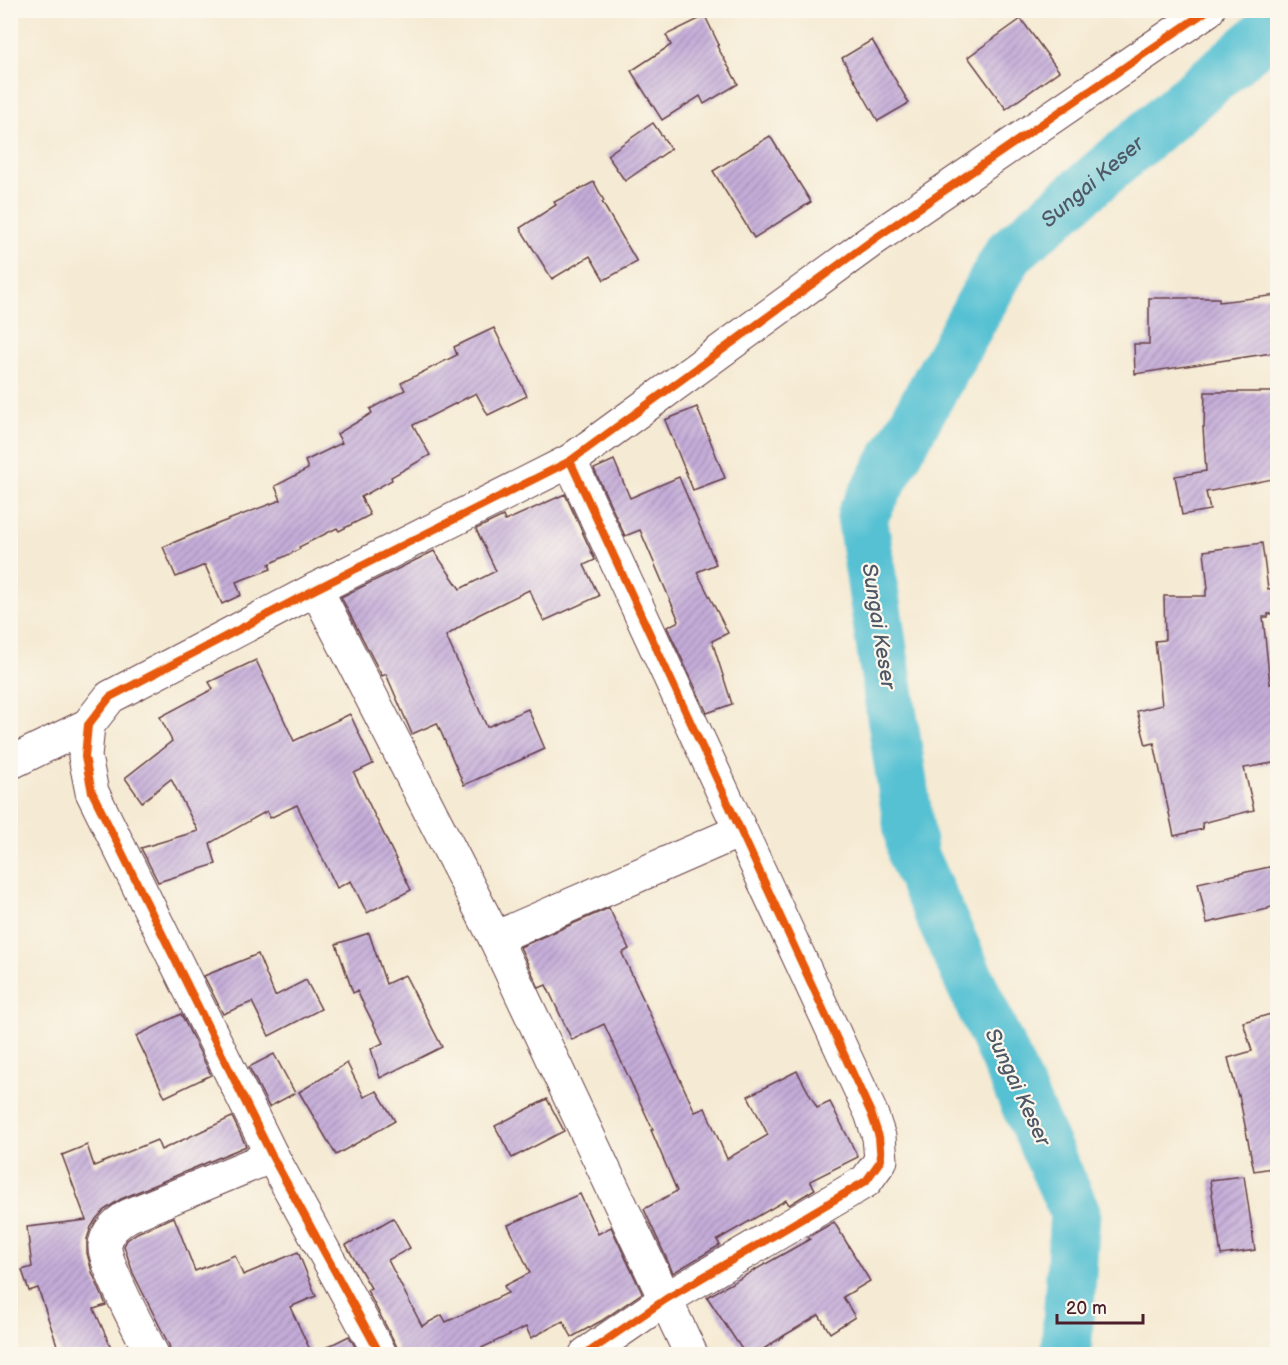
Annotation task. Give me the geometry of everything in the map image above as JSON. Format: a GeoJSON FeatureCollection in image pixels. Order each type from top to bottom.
{"type":"FeatureCollection","features":[{"type":"Feature","properties":{"kind":"street"},"geometry":{"type":"LineString","coordinates":[[10,763],[88,725],[110,697],[316,589],[570,462],[874,239],[1208,10]]}},
{"type":"Feature","properties":{"kind":"street"},"geometry":{"type":"LineString","coordinates":[[570,462],[871,1113],[879,1137],[881,1160],[866,1181],[666,1299],[586,1354]]}},
{"type":"Feature","properties":{"kind":"street"},"geometry":{"type":"LineString","coordinates":[[316,589],[495,938],[691,1354]]}},
{"type":"Feature","properties":{"kind":"street"},"geometry":{"type":"LineString","coordinates":[[88,725],[85,757],[92,792],[272,1156],[380,1354]]}},
{"type":"Feature","properties":{"kind":"street"},"geometry":{"type":"LineString","coordinates":[[495,938],[740,831]]}},
{"type":"Feature","properties":{"kind":"street"},"geometry":{"type":"LineString","coordinates":[[152,1354],[111,1270],[104,1246],[111,1228],[128,1216],[272,1156]]}},
{"type":"Feature","properties":{"kind":"building"},"geometry":{"type":"Polygon","coordinates":[[[705,16],[719,45],[717,46],[738,84],[704,104],[700,96],[662,120],[631,71],[671,45],[666,35],[705,16]]]}},
{"type":"Feature","properties":{"kind":"building"},"geometry":{"type":"Polygon","coordinates":[[[1021,19],[1059,71],[1006,109],[968,57],[1021,19]]]}},
{"type":"Feature","properties":{"kind":"building"},"geometry":{"type":"Polygon","coordinates":[[[872,40],[909,103],[878,121],[842,58],[872,40]]]}},
{"type":"Feature","properties":{"kind":"building"},"geometry":{"type":"Polygon","coordinates":[[[653,123],[671,149],[625,181],[607,155],[653,123]]]}},
{"type":"Feature","properties":{"kind":"building"},"geometry":{"type":"Polygon","coordinates":[[[770,136],[811,202],[754,238],[713,171],[770,136]]]}},
{"type":"Feature","properties":{"kind":"building"},"geometry":{"type":"Polygon","coordinates":[[[594,182],[604,201],[602,202],[637,262],[604,280],[590,256],[552,279],[520,228],[556,205],[554,202],[594,182]]]}},
{"type":"Feature","properties":{"kind":"building"},"geometry":{"type":"Polygon","coordinates":[[[1278,295],[1278,352],[1135,374],[1134,344],[1149,344],[1149,298],[1219,298],[1219,302],[1278,295]]]}},
{"type":"Feature","properties":{"kind":"building"},"geometry":{"type":"Polygon","coordinates":[[[494,328],[527,396],[488,415],[476,393],[413,425],[430,455],[361,497],[370,515],[339,531],[337,528],[299,547],[300,549],[269,564],[271,569],[236,582],[241,595],[222,604],[205,565],[176,577],[163,547],[281,500],[275,486],[308,469],[305,461],[342,443],[337,434],[372,413],[370,409],[405,390],[401,383],[457,355],[454,347],[494,328]]]}},
{"type":"Feature","properties":{"kind":"building"},"geometry":{"type":"Polygon","coordinates":[[[1205,392],[1278,392],[1278,478],[1206,492],[1210,510],[1182,515],[1175,476],[1206,471],[1203,427],[1205,392]]]}},
{"type":"Feature","properties":{"kind":"building"},"geometry":{"type":"Polygon","coordinates":[[[697,407],[725,478],[693,490],[665,420],[697,407]]]}},
{"type":"Feature","properties":{"kind":"building"},"geometry":{"type":"Polygon","coordinates":[[[614,460],[630,498],[679,477],[716,564],[697,572],[728,633],[712,641],[732,704],[707,713],[667,627],[679,621],[640,530],[625,536],[594,469],[614,460]]]}},
{"type":"Feature","properties":{"kind":"building"},"geometry":{"type":"Polygon","coordinates":[[[565,494],[595,560],[584,565],[599,596],[544,621],[529,590],[478,615],[446,636],[487,727],[528,709],[545,749],[464,785],[437,723],[412,734],[386,674],[382,676],[341,597],[434,551],[460,589],[496,571],[476,529],[503,516],[505,521],[565,494]]]}},
{"type":"Feature","properties":{"kind":"building"},"geometry":{"type":"Polygon","coordinates":[[[1262,543],[1268,589],[1278,588],[1278,613],[1263,617],[1270,684],[1278,682],[1278,762],[1244,768],[1254,810],[1202,823],[1203,829],[1174,836],[1154,743],[1146,745],[1137,711],[1162,705],[1155,641],[1165,640],[1164,596],[1206,596],[1208,589],[1204,551],[1262,543]]]}},
{"type":"Feature","properties":{"kind":"building"},"geometry":{"type":"Polygon","coordinates":[[[256,660],[294,741],[350,714],[373,764],[354,773],[411,890],[367,913],[351,881],[337,888],[297,805],[270,818],[267,811],[210,843],[216,864],[158,882],[141,848],[198,831],[171,779],[142,802],[125,778],[172,741],[160,717],[213,689],[209,682],[256,660]]]}},
{"type":"Feature","properties":{"kind":"building"},"geometry":{"type":"Polygon","coordinates":[[[1278,865],[1278,905],[1207,923],[1198,883],[1278,865]]]}},
{"type":"Feature","properties":{"kind":"building"},"geometry":{"type":"Polygon","coordinates":[[[609,908],[629,949],[622,953],[695,1112],[705,1108],[727,1159],[768,1135],[748,1096],[797,1071],[817,1108],[830,1102],[858,1157],[810,1181],[815,1189],[789,1205],[786,1200],[717,1240],[720,1245],[673,1273],[644,1209],[677,1191],[651,1130],[653,1130],[604,1024],[572,1040],[546,985],[539,988],[520,947],[609,908]]]}},
{"type":"Feature","properties":{"kind":"building"},"geometry":{"type":"Polygon","coordinates":[[[369,933],[386,984],[405,975],[442,1047],[380,1078],[371,1049],[383,1043],[357,991],[353,993],[336,944],[369,933]]]}},
{"type":"Feature","properties":{"kind":"building"},"geometry":{"type":"Polygon","coordinates":[[[258,954],[275,996],[306,980],[321,1009],[269,1036],[252,1002],[223,1014],[204,976],[258,954]]]}},
{"type":"Feature","properties":{"kind":"building"},"geometry":{"type":"Polygon","coordinates":[[[1278,1012],[1278,1167],[1254,1171],[1239,1095],[1228,1058],[1252,1051],[1243,1022],[1278,1012]]]}},
{"type":"Feature","properties":{"kind":"building"},"geometry":{"type":"Polygon","coordinates":[[[181,1014],[211,1075],[165,1097],[136,1036],[181,1014]]]}},
{"type":"Feature","properties":{"kind":"building"},"geometry":{"type":"Polygon","coordinates":[[[274,1054],[295,1093],[269,1107],[249,1067],[274,1054]]]}},
{"type":"Feature","properties":{"kind":"building"},"geometry":{"type":"Polygon","coordinates":[[[347,1063],[364,1097],[377,1091],[395,1121],[336,1155],[299,1092],[347,1063]]]}},
{"type":"Feature","properties":{"kind":"building"},"geometry":{"type":"Polygon","coordinates":[[[547,1099],[564,1131],[512,1158],[495,1126],[547,1099]]]}},
{"type":"Feature","properties":{"kind":"building"},"geometry":{"type":"Polygon","coordinates":[[[232,1117],[246,1146],[121,1199],[104,1210],[96,1219],[87,1239],[87,1253],[92,1272],[106,1305],[94,1309],[114,1354],[60,1354],[38,1288],[29,1291],[22,1270],[32,1267],[27,1227],[86,1220],[62,1155],[87,1145],[94,1166],[157,1140],[161,1150],[232,1117]]]}},
{"type":"Feature","properties":{"kind":"building"},"geometry":{"type":"Polygon","coordinates":[[[1244,1176],[1255,1250],[1221,1255],[1210,1180],[1244,1176]]]}},
{"type":"Feature","properties":{"kind":"building"},"geometry":{"type":"Polygon","coordinates":[[[580,1194],[598,1234],[611,1227],[642,1293],[601,1321],[572,1337],[563,1321],[531,1338],[526,1327],[469,1354],[399,1354],[367,1290],[371,1288],[346,1245],[393,1218],[410,1248],[388,1260],[422,1326],[442,1315],[446,1322],[508,1293],[504,1286],[530,1273],[508,1225],[580,1194]]]}},
{"type":"Feature","properties":{"kind":"building"},"geometry":{"type":"Polygon","coordinates":[[[174,1217],[195,1271],[235,1255],[243,1275],[298,1252],[316,1296],[290,1307],[312,1354],[171,1354],[169,1345],[133,1273],[124,1246],[127,1240],[137,1233],[174,1217]]]}},
{"type":"Feature","properties":{"kind":"building"},"geometry":{"type":"Polygon","coordinates":[[[834,1222],[870,1281],[843,1297],[855,1317],[830,1333],[819,1315],[756,1354],[745,1354],[707,1297],[810,1239],[808,1237],[834,1222]]]}},
{"type":"Feature","properties":{"kind":"building"},"geometry":{"type":"Polygon","coordinates":[[[349,1336],[359,1354],[313,1354],[349,1336]]]}},
{"type":"Feature","properties":{"kind":"waterway","name":"Sungai Keser"},"geometry":{"type":"LineString","coordinates":[[1066,1354],[1075,1212],[913,856],[862,516],[1009,253],[1278,23]]}},
{"type":"Feature","properties":{"kind":"cycle path"},"geometry":{"type":"LineString","coordinates":[[380,1354],[272,1156],[92,792],[85,757],[88,725],[110,697],[316,589],[570,461],[874,239],[1208,10]]}},
{"type":"Feature","properties":{"kind":"cycle path"},"geometry":{"type":"LineString","coordinates":[[570,461],[871,1113],[879,1137],[881,1160],[866,1181],[666,1299],[586,1354]]}}]}
